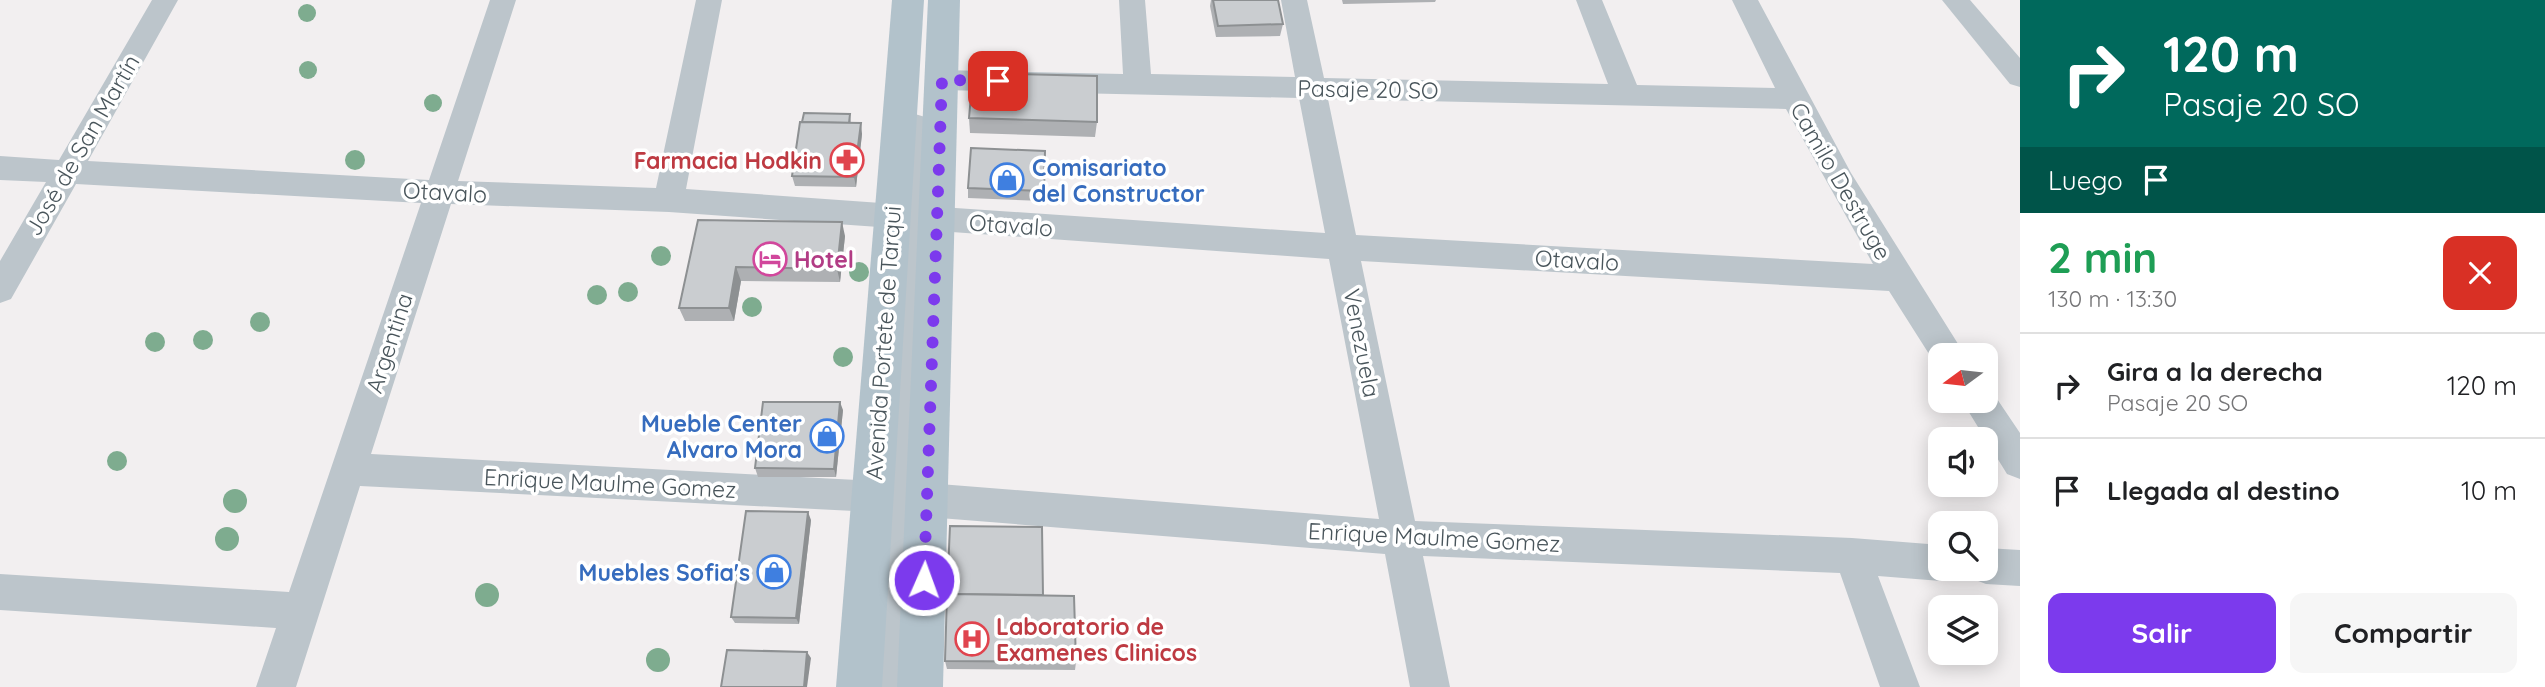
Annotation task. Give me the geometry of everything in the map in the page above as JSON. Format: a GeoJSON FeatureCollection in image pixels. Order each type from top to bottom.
{"type":"FeatureCollection","features":[{"type":"Feature","properties":{"kind":"main road","name":"Avenida Portete de Tarqui"},"geometry":{"type":"LineString","coordinates":[[908,0],[927,500],[920,687]]}},
{"type":"Feature","properties":{"kind":"main road","name":"Avenida Portete de Tarqui"},"geometry":{"type":"LineString","coordinates":[[859,687],[873,496],[942,80],[944,0]]}},
{"type":"Feature","properties":{"kind":"street","name":"José de San Martín"},"geometry":{"type":"LineString","coordinates":[[0,290],[165,0]]}},
{"type":"Feature","properties":{"kind":"street","name":"Argentina"},"geometry":{"type":"LineString","coordinates":[[276,687],[503,0]]}},
{"type":"Feature","properties":{"kind":"street"},"geometry":{"type":"LineString","coordinates":[[668,200],[709,0]]}},
{"type":"Feature","properties":{"kind":"street","name":"Avenida Portete de Tarqui"},"geometry":{"type":"LineString","coordinates":[[904,687],[920,0]]}},
{"type":"Feature","properties":{"kind":"street","name":"Avenida Portete de Tarqui"},"geometry":{"type":"LineString","coordinates":[[882,687],[934,0]]}},
{"type":"Feature","properties":{"kind":"street"},"geometry":{"type":"LineString","coordinates":[[1132,0],[1138,84]]}},
{"type":"Feature","properties":{"kind":"street","name":"Venezuela"},"geometry":{"type":"LineString","coordinates":[[1294,0],[1430,687]]}},
{"type":"Feature","properties":{"kind":"street"},"geometry":{"type":"LineString","coordinates":[[1589,0],[1627,96]]}},
{"type":"Feature","properties":{"kind":"street","name":"Camilo Destruge"},"geometry":{"type":"LineString","coordinates":[[1745,0],[1793,99],[1896,278],[1940,343]]}},
{"type":"Feature","properties":{"kind":"street"},"geometry":{"type":"LineString","coordinates":[[1955,0],[2020,77]]}},
{"type":"Feature","properties":{"kind":"street","name":"Pasaje 20 SO"},"geometry":{"type":"LineString","coordinates":[[942,80],[1793,99]]}},
{"type":"Feature","properties":{"kind":"street","name":"Otavalo"},"geometry":{"type":"LineString","coordinates":[[0,167],[440,192],[668,200],[1343,247],[1896,278]]}},
{"type":"Feature","properties":{"kind":"street"},"geometry":{"type":"LineString","coordinates":[[1987,413],[2020,463]]}},
{"type":"Feature","properties":{"kind":"street","name":"Enrique Maulme Gomez"},"geometry":{"type":"LineString","coordinates":[[348,469],[873,496]]}},
{"type":"Feature","properties":{"kind":"street","name":"Enrique Maulme Gomez"},"geometry":{"type":"LineString","coordinates":[[927,500],[1400,538],[1852,556],[1928,562]]}},
{"type":"Feature","properties":{"kind":"street"},"geometry":{"type":"LineString","coordinates":[[1852,556],[1900,687]]}},
{"type":"Feature","properties":{"kind":"street"},"geometry":{"type":"LineString","coordinates":[[1998,567],[2020,568]]}},
{"type":"Feature","properties":{"kind":"street"},"geometry":{"type":"LineString","coordinates":[[0,592],[301,611]]}},
{"type":"Feature","properties":{"kind":"building"},"geometry":{"type":"Polygon","coordinates":[[[1213,0],[1278,0],[1283,24],[1218,26],[1213,0]]]}},
{"type":"Feature","properties":{"kind":"building"},"geometry":{"type":"Polygon","coordinates":[[[973,73],[1097,76],[1097,122],[969,118],[973,73]]]}},
{"type":"Feature","properties":{"kind":"building"},"geometry":{"type":"Polygon","coordinates":[[[804,113],[850,114],[849,123],[802,122],[804,113]]]}},
{"type":"Feature","properties":{"kind":"building"},"geometry":{"type":"Polygon","coordinates":[[[800,122],[861,123],[854,177],[792,176],[800,122]]]}},
{"type":"Feature","properties":{"kind":"building","name":"Comisariato del Constructor"},"geometry":{"type":"Polygon","coordinates":[[[971,148],[1045,151],[1044,191],[968,188],[971,148]]]}},
{"type":"Feature","properties":{"kind":"building","name":"Hotel"},"geometry":{"type":"Polygon","coordinates":[[[698,220],[842,222],[837,269],[736,267],[729,308],[679,308],[698,220]]]}},
{"type":"Feature","properties":{"kind":"building"},"geometry":{"type":"Polygon","coordinates":[[[763,402],[840,402],[834,469],[755,468],[763,402]]]}},
{"type":"Feature","properties":{"kind":"building","name":"Muebles Sofia's"},"geometry":{"type":"Polygon","coordinates":[[[746,511],[808,512],[796,618],[731,617],[746,511]]]}},
{"type":"Feature","properties":{"kind":"building"},"geometry":{"type":"Polygon","coordinates":[[[950,526],[1042,527],[1043,595],[947,594],[950,526]]]}},
{"type":"Feature","properties":{"kind":"building"},"geometry":{"type":"Polygon","coordinates":[[[947,594],[1074,596],[1076,662],[945,661],[947,594]]]}},
{"type":"Feature","properties":{"kind":"building"},"geometry":{"type":"Polygon","coordinates":[[[727,650],[807,652],[804,687],[721,687],[727,650]]]}},
{"type":"Feature","properties":{"kind":"place","name":"Farmacia Hodkin"},"geometry":{"type":"Point","coordinates":[847,160]}},
{"type":"Feature","properties":{"kind":"place","name":"Comisariato del Constructor"},"geometry":{"type":"Point","coordinates":[1007,180]}},
{"type":"Feature","properties":{"kind":"place","name":"Hotel"},"geometry":{"type":"Point","coordinates":[770,259]}},
{"type":"Feature","properties":{"kind":"place","name":"Mueble Center Alvaro Mora"},"geometry":{"type":"Point","coordinates":[827,436]}},
{"type":"Feature","properties":{"kind":"place","name":"Muebles Sofia's"},"geometry":{"type":"Point","coordinates":[774,572]}},
{"type":"Feature","properties":{"kind":"place","name":"Laboratorio de Examenes Clinicos"},"geometry":{"type":"Point","coordinates":[972,639]}},
{"type":"Feature","properties":{"kind":"route"},"geometry":{"type":"LineString","coordinates":[[924,580],[942,80],[998,81]]}}]}
